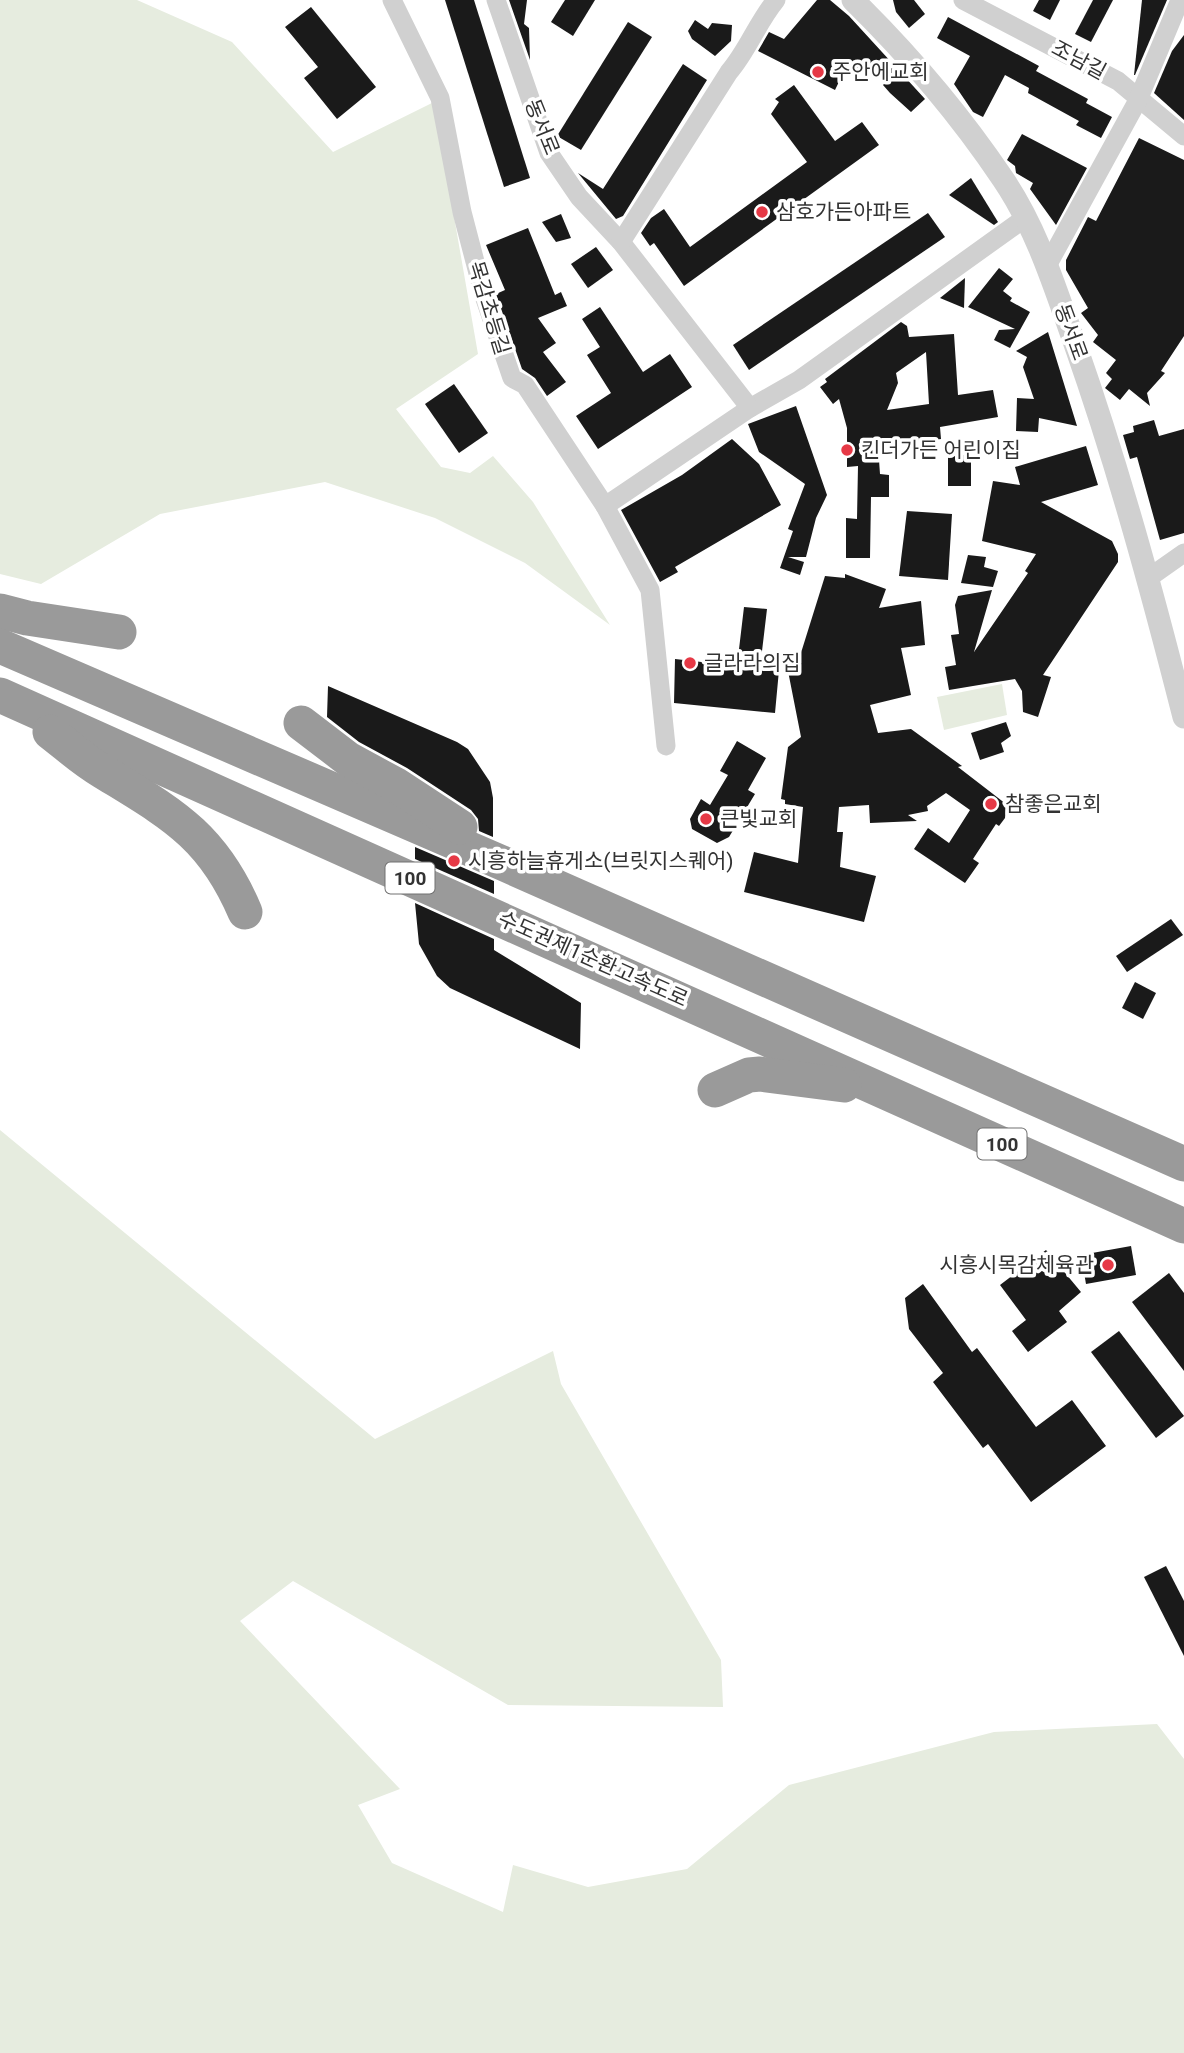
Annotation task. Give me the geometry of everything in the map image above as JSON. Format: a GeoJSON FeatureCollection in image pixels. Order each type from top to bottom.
{"type":"FeatureCollection","features":[{"type":"Feature","properties":{"kind":"highway"},"geometry":{"type":"LineString","coordinates":[[0,611],[40,621],[119,632]]}},
{"type":"Feature","properties":{"kind":"highway","name":"100"},"geometry":{"type":"LineString","coordinates":[[0,646],[542,880],[1184,1164]]}},
{"type":"Feature","properties":{"kind":"highway"},"geometry":{"type":"LineString","coordinates":[[1,696],[100,770],[142,793],[180,820],[218,860],[245,912]]}},
{"type":"Feature","properties":{"kind":"highway","name":"수도권제1순환고속도로"},"geometry":{"type":"LineString","coordinates":[[1,696],[820,1060],[1184,1226]]}},
{"type":"Feature","properties":{"kind":"highway"},"geometry":{"type":"LineString","coordinates":[[301,723],[329,747],[396,785],[542,880]]}},
{"type":"Feature","properties":{"kind":"highway"},"geometry":{"type":"LineString","coordinates":[[715,1090],[749,1075],[760,1074],[825,1081],[938,1115]]}},
{"type":"Feature","properties":{"kind":"street","name":"목감초등길"},"geometry":{"type":"LineString","coordinates":[[392,0],[440,98],[462,212],[502,353],[512,378],[525,385],[606,506],[650,590],[666,746]]}},
{"type":"Feature","properties":{"kind":"street","name":"동서로"},"geometry":{"type":"LineString","coordinates":[[496,0],[549,153],[579,197],[621,242]]}},
{"type":"Feature","properties":{"kind":"street"},"geometry":{"type":"LineString","coordinates":[[750,408],[621,242],[729,72],[745,54],[764,15],[776,0]]}},
{"type":"Feature","properties":{"kind":"street","name":"동서로"},"geometry":{"type":"LineString","coordinates":[[853,0],[901,47],[1004,179],[1025,218],[1047,266],[1103,422],[1147,579],[1179,675],[1184,717]]}},
{"type":"Feature","properties":{"kind":"street","name":"조남길"},"geometry":{"type":"LineString","coordinates":[[963,0],[1118,81],[1184,136]]}},
{"type":"Feature","properties":{"kind":"street"},"geometry":{"type":"LineString","coordinates":[[1047,266],[1138,100],[1180,0]]}},
{"type":"Feature","properties":{"kind":"street"},"geometry":{"type":"LineString","coordinates":[[606,506],[750,408],[799,380],[1025,218]]}},
{"type":"Feature","properties":{"kind":"street"},"geometry":{"type":"LineString","coordinates":[[1147,579],[1184,553]]}},
{"type":"Feature","properties":{"kind":"shaded area"},"geometry":{"type":"Polygon","coordinates":[[[0,0],[137,0],[232,42],[333,152],[434,102],[478,354],[396,409],[441,467],[470,473],[493,456],[533,502],[610,625],[525,563],[435,518],[325,482],[160,514],[41,584],[0,574],[0,0]]]}},
{"type":"Feature","properties":{"kind":"shaded area"},"geometry":{"type":"Polygon","coordinates":[[[1002,684],[1007,715],[944,730],[937,697],[1002,684]]]}},
{"type":"Feature","properties":{"kind":"shaded area"},"geometry":{"type":"Polygon","coordinates":[[[0,1130],[375,1439],[553,1351],[561,1384],[721,1660],[723,1707],[508,1705],[293,1581],[240,1621],[400,1789],[358,1805],[392,1863],[503,1912],[513,1865],[588,1887],[687,1869],[789,1785],[994,1732],[1157,1724],[1184,1759],[1184,2053],[0,2053],[0,1130]]]}},
{"type":"Feature","properties":{"kind":"building"},"geometry":{"type":"Polygon","coordinates":[[[445,0],[474,0],[530,178],[504,187],[445,0]]]}},
{"type":"Feature","properties":{"kind":"building"},"geometry":{"type":"Polygon","coordinates":[[[509,0],[527,0],[524,24],[529,28],[530,60],[509,0]]]}},
{"type":"Feature","properties":{"kind":"building"},"geometry":{"type":"Polygon","coordinates":[[[565,0],[595,0],[573,36],[551,22],[565,0]]]}},
{"type":"Feature","properties":{"kind":"building"},"geometry":{"type":"Polygon","coordinates":[[[817,0],[830,0],[849,16],[925,99],[911,112],[890,93],[883,85],[885,83],[866,62],[860,70],[849,61],[835,90],[758,51],[769,32],[784,39],[817,0]]]}},
{"type":"Feature","properties":{"kind":"building"},"geometry":{"type":"Polygon","coordinates":[[[893,0],[914,0],[925,14],[909,28],[896,12],[893,0]]]}},
{"type":"Feature","properties":{"kind":"building"},"geometry":{"type":"Polygon","coordinates":[[[1039,0],[1060,0],[1050,20],[1033,11],[1039,0]]]}},
{"type":"Feature","properties":{"kind":"building"},"geometry":{"type":"Polygon","coordinates":[[[1093,0],[1113,0],[1091,42],[1075,34],[1093,0]]]}},
{"type":"Feature","properties":{"kind":"building"},"geometry":{"type":"Polygon","coordinates":[[[1142,0],[1167,0],[1134,75],[1142,0]]]}},
{"type":"Feature","properties":{"kind":"building"},"geometry":{"type":"Polygon","coordinates":[[[311,7],[376,87],[337,119],[304,78],[318,67],[285,27],[311,7]]]}},
{"type":"Feature","properties":{"kind":"building"},"geometry":{"type":"Polygon","coordinates":[[[948,17],[1039,66],[1036,71],[1088,99],[1086,103],[1112,117],[1101,138],[1076,125],[1079,121],[1028,93],[1029,88],[1005,75],[983,117],[973,112],[954,84],[970,56],[937,38],[948,17]]]}},
{"type":"Feature","properties":{"kind":"building"},"geometry":{"type":"Polygon","coordinates":[[[695,20],[708,29],[712,23],[732,25],[731,41],[715,56],[692,39],[688,31],[695,20]]]}},
{"type":"Feature","properties":{"kind":"building"},"geometry":{"type":"Polygon","coordinates":[[[628,22],[652,37],[581,150],[557,136],[628,22]]]}},
{"type":"Feature","properties":{"kind":"building"},"geometry":{"type":"Polygon","coordinates":[[[1184,35],[1184,120],[1154,93],[1172,51],[1184,35]]]}},
{"type":"Feature","properties":{"kind":"building"},"geometry":{"type":"Polygon","coordinates":[[[683,64],[707,80],[623,216],[616,219],[578,173],[603,189],[683,64]]]}},
{"type":"Feature","properties":{"kind":"building","name":"삼호가든아파트"},"geometry":{"type":"Polygon","coordinates":[[[794,85],[835,141],[862,122],[879,145],[684,286],[654,243],[650,246],[641,233],[651,218],[664,209],[690,247],[807,162],[771,114],[779,102],[775,99],[794,85]]]}},
{"type":"Feature","properties":{"kind":"building"},"geometry":{"type":"Polygon","coordinates":[[[1022,134],[1087,168],[1056,225],[1030,189],[1033,183],[1016,173],[1015,166],[1007,160],[1022,134]]]}},
{"type":"Feature","properties":{"kind":"building"},"geometry":{"type":"Polygon","coordinates":[[[1139,138],[1184,160],[1184,336],[1161,371],[1165,373],[1147,393],[1150,406],[1129,389],[1120,400],[1105,388],[1112,379],[1106,373],[1116,360],[1093,342],[1098,335],[1081,313],[1088,308],[1066,270],[1066,260],[1088,217],[1096,221],[1139,138]]]}},
{"type":"Feature","properties":{"kind":"building"},"geometry":{"type":"Polygon","coordinates":[[[971,178],[998,222],[994,225],[949,195],[971,178]]]}},
{"type":"Feature","properties":{"kind":"building","name":"삼호가든아파트"},"geometry":{"type":"Polygon","coordinates":[[[928,213],[945,237],[749,370],[733,345],[928,213]]]}},
{"type":"Feature","properties":{"kind":"building"},"geometry":{"type":"Polygon","coordinates":[[[561,214],[571,238],[556,242],[542,222],[561,214]]]}},
{"type":"Feature","properties":{"kind":"building"},"geometry":{"type":"Polygon","coordinates":[[[528,228],[555,295],[561,292],[567,306],[538,318],[556,343],[543,352],[566,382],[547,396],[535,378],[522,369],[496,294],[505,290],[486,245],[528,228]]]}},
{"type":"Feature","properties":{"kind":"building"},"geometry":{"type":"Polygon","coordinates":[[[596,247],[613,270],[588,288],[571,264],[596,247]]]}},
{"type":"Feature","properties":{"kind":"building"},"geometry":{"type":"Polygon","coordinates":[[[999,268],[1013,279],[1003,291],[1012,298],[1010,301],[1030,312],[1010,348],[994,340],[999,330],[1015,329],[968,307],[999,268]]]}},
{"type":"Feature","properties":{"kind":"building"},"geometry":{"type":"Polygon","coordinates":[[[965,278],[964,308],[940,298],[965,278]]]}},
{"type":"Feature","properties":{"kind":"building"},"geometry":{"type":"Polygon","coordinates":[[[600,307],[643,372],[670,354],[692,387],[598,449],[576,416],[611,393],[587,355],[600,347],[582,319],[600,307]]]}},
{"type":"Feature","properties":{"kind":"building"},"geometry":{"type":"Polygon","coordinates":[[[901,322],[907,326],[909,337],[954,334],[958,395],[993,390],[998,417],[940,427],[941,439],[919,442],[918,437],[878,446],[880,474],[889,475],[889,497],[871,497],[870,558],[846,558],[846,518],[857,519],[858,466],[847,467],[847,428],[839,399],[833,404],[820,387],[827,382],[825,379],[901,322]],[[926,352],[896,373],[898,383],[887,410],[929,404],[926,352]]]}},
{"type":"Feature","properties":{"kind":"building"},"geometry":{"type":"Polygon","coordinates":[[[1048,332],[1077,426],[1039,418],[1038,432],[1016,431],[1017,398],[1034,399],[1023,367],[1027,357],[1016,351],[1048,332]]]}},
{"type":"Feature","properties":{"kind":"building"},"geometry":{"type":"Polygon","coordinates":[[[454,384],[488,433],[459,453],[425,404],[454,384]]]}},
{"type":"Feature","properties":{"kind":"building"},"geometry":{"type":"Polygon","coordinates":[[[796,406],[827,495],[816,518],[806,557],[788,557],[804,562],[800,575],[780,568],[793,531],[788,529],[805,484],[759,452],[748,424],[796,406]]]}},
{"type":"Feature","properties":{"kind":"building"},"geometry":{"type":"Polygon","coordinates":[[[1154,420],[1159,436],[1184,429],[1184,533],[1160,540],[1137,457],[1130,459],[1123,435],[1134,432],[1133,426],[1154,420]]]}},
{"type":"Feature","properties":{"kind":"building"},"geometry":{"type":"Polygon","coordinates":[[[732,439],[759,464],[781,505],[675,567],[678,572],[660,582],[621,510],[682,475],[732,439]]]}},
{"type":"Feature","properties":{"kind":"building"},"geometry":{"type":"Polygon","coordinates":[[[1086,446],[1098,485],[1041,502],[1112,541],[1118,554],[1118,562],[1043,675],[1051,677],[1038,717],[1023,712],[1022,691],[1015,679],[949,690],[945,667],[956,665],[951,635],[959,634],[955,605],[958,596],[992,590],[974,652],[1028,573],[1025,571],[1036,554],[982,541],[993,481],[1020,485],[1015,467],[1086,446]]]}},
{"type":"Feature","properties":{"kind":"building"},"geometry":{"type":"Polygon","coordinates":[[[948,455],[971,455],[971,486],[948,486],[948,455]]]}},
{"type":"Feature","properties":{"kind":"building"},"geometry":{"type":"Polygon","coordinates":[[[907,511],[952,514],[948,580],[899,576],[907,511]]]}},
{"type":"Feature","properties":{"kind":"building"},"geometry":{"type":"Polygon","coordinates":[[[968,555],[986,557],[984,567],[998,571],[993,587],[961,583],[968,555]]]}},
{"type":"Feature","properties":{"kind":"building"},"geometry":{"type":"Polygon","coordinates":[[[845,574],[886,589],[879,608],[921,601],[925,645],[901,648],[911,695],[870,705],[878,733],[911,729],[962,766],[958,767],[1006,804],[1005,818],[999,826],[996,824],[973,859],[979,863],[965,883],[914,849],[928,828],[949,843],[970,810],[946,793],[927,806],[928,811],[908,815],[917,821],[870,823],[869,805],[839,807],[837,832],[843,832],[840,867],[876,876],[864,922],[744,892],[754,852],[798,863],[803,807],[785,804],[785,800],[781,799],[788,747],[801,737],[788,671],[795,672],[825,576],[845,578],[845,574]]]}},
{"type":"Feature","properties":{"kind":"building","name":"글라라의집"},"geometry":{"type":"Polygon","coordinates":[[[744,607],[767,609],[760,668],[779,670],[775,713],[674,703],[675,659],[737,666],[744,607]]]}},
{"type":"Feature","properties":{"kind":"building"},"geometry":{"type":"Polygon","coordinates":[[[328,686],[468,749],[490,782],[493,798],[493,837],[479,831],[478,819],[471,810],[407,768],[359,742],[327,717],[328,686]]]}},
{"type":"Feature","properties":{"kind":"building"},"geometry":{"type":"Polygon","coordinates":[[[1006,722],[1011,736],[1001,743],[1004,752],[980,760],[971,733],[1006,722]]]}},
{"type":"Feature","properties":{"kind":"building"},"geometry":{"type":"Polygon","coordinates":[[[737,741],[766,758],[748,790],[755,794],[729,837],[717,843],[692,829],[690,819],[701,799],[710,805],[728,775],[720,771],[737,741]]]}},
{"type":"Feature","properties":{"kind":"building"},"geometry":{"type":"Polygon","coordinates":[[[415,847],[494,881],[494,894],[415,859],[415,847]]]}},
{"type":"Feature","properties":{"kind":"building"},"geometry":{"type":"Polygon","coordinates":[[[415,903],[494,939],[494,950],[581,1003],[580,1049],[450,988],[437,976],[419,944],[415,903]]]}},
{"type":"Feature","properties":{"kind":"building"},"geometry":{"type":"Polygon","coordinates":[[[1171,919],[1183,935],[1127,972],[1116,956],[1171,919]]]}},
{"type":"Feature","properties":{"kind":"building"},"geometry":{"type":"Polygon","coordinates":[[[1135,982],[1156,993],[1143,1019],[1122,1008],[1135,982]]]}},
{"type":"Feature","properties":{"kind":"building","name":"시흥시목감체육관"},"geometry":{"type":"Polygon","coordinates":[[[1131,1246],[1136,1275],[1086,1284],[1081,1255],[1131,1246]]]}},
{"type":"Feature","properties":{"kind":"building"},"geometry":{"type":"Polygon","coordinates":[[[1046,1250],[1081,1292],[1059,1311],[1067,1322],[1028,1352],[1012,1331],[1026,1320],[1000,1285],[1046,1250]]]}},
{"type":"Feature","properties":{"kind":"building"},"geometry":{"type":"Polygon","coordinates":[[[1169,1273],[1184,1293],[1184,1371],[1132,1302],[1169,1273]]]}},
{"type":"Feature","properties":{"kind":"building"},"geometry":{"type":"Polygon","coordinates":[[[923,1284],[972,1352],[977,1348],[1036,1427],[1072,1400],[1106,1446],[1031,1502],[988,1444],[983,1448],[933,1382],[943,1373],[909,1329],[905,1298],[923,1284]]]}},
{"type":"Feature","properties":{"kind":"building"},"geometry":{"type":"Polygon","coordinates":[[[1119,1331],[1184,1416],[1156,1438],[1091,1352],[1119,1331]]]}},
{"type":"Feature","properties":{"kind":"building"},"geometry":{"type":"Polygon","coordinates":[[[1166,1566],[1184,1601],[1184,1656],[1144,1577],[1166,1566]]]}},
{"type":"Feature","properties":{"kind":"place","name":"주안에교회"},"geometry":{"type":"Point","coordinates":[818,72]}},
{"type":"Feature","properties":{"kind":"place","name":"삼호가든아파트"},"geometry":{"type":"Point","coordinates":[762,212]}},
{"type":"Feature","properties":{"kind":"place","name":"킨더가든 어린이집"},"geometry":{"type":"Point","coordinates":[847,450]}},
{"type":"Feature","properties":{"kind":"place","name":"글라라의집"},"geometry":{"type":"Point","coordinates":[690,663]}},
{"type":"Feature","properties":{"kind":"place","name":"참좋은교회"},"geometry":{"type":"Point","coordinates":[991,804]}},
{"type":"Feature","properties":{"kind":"place","name":"큰빛교회"},"geometry":{"type":"Point","coordinates":[706,819]}},
{"type":"Feature","properties":{"kind":"place","name":"시흥하늘휴게소(브릿지스퀘어)"},"geometry":{"type":"Point","coordinates":[454,861]}},
{"type":"Feature","properties":{"kind":"place","name":"시흥시목감체육관"},"geometry":{"type":"Point","coordinates":[1108,1265]}}]}
